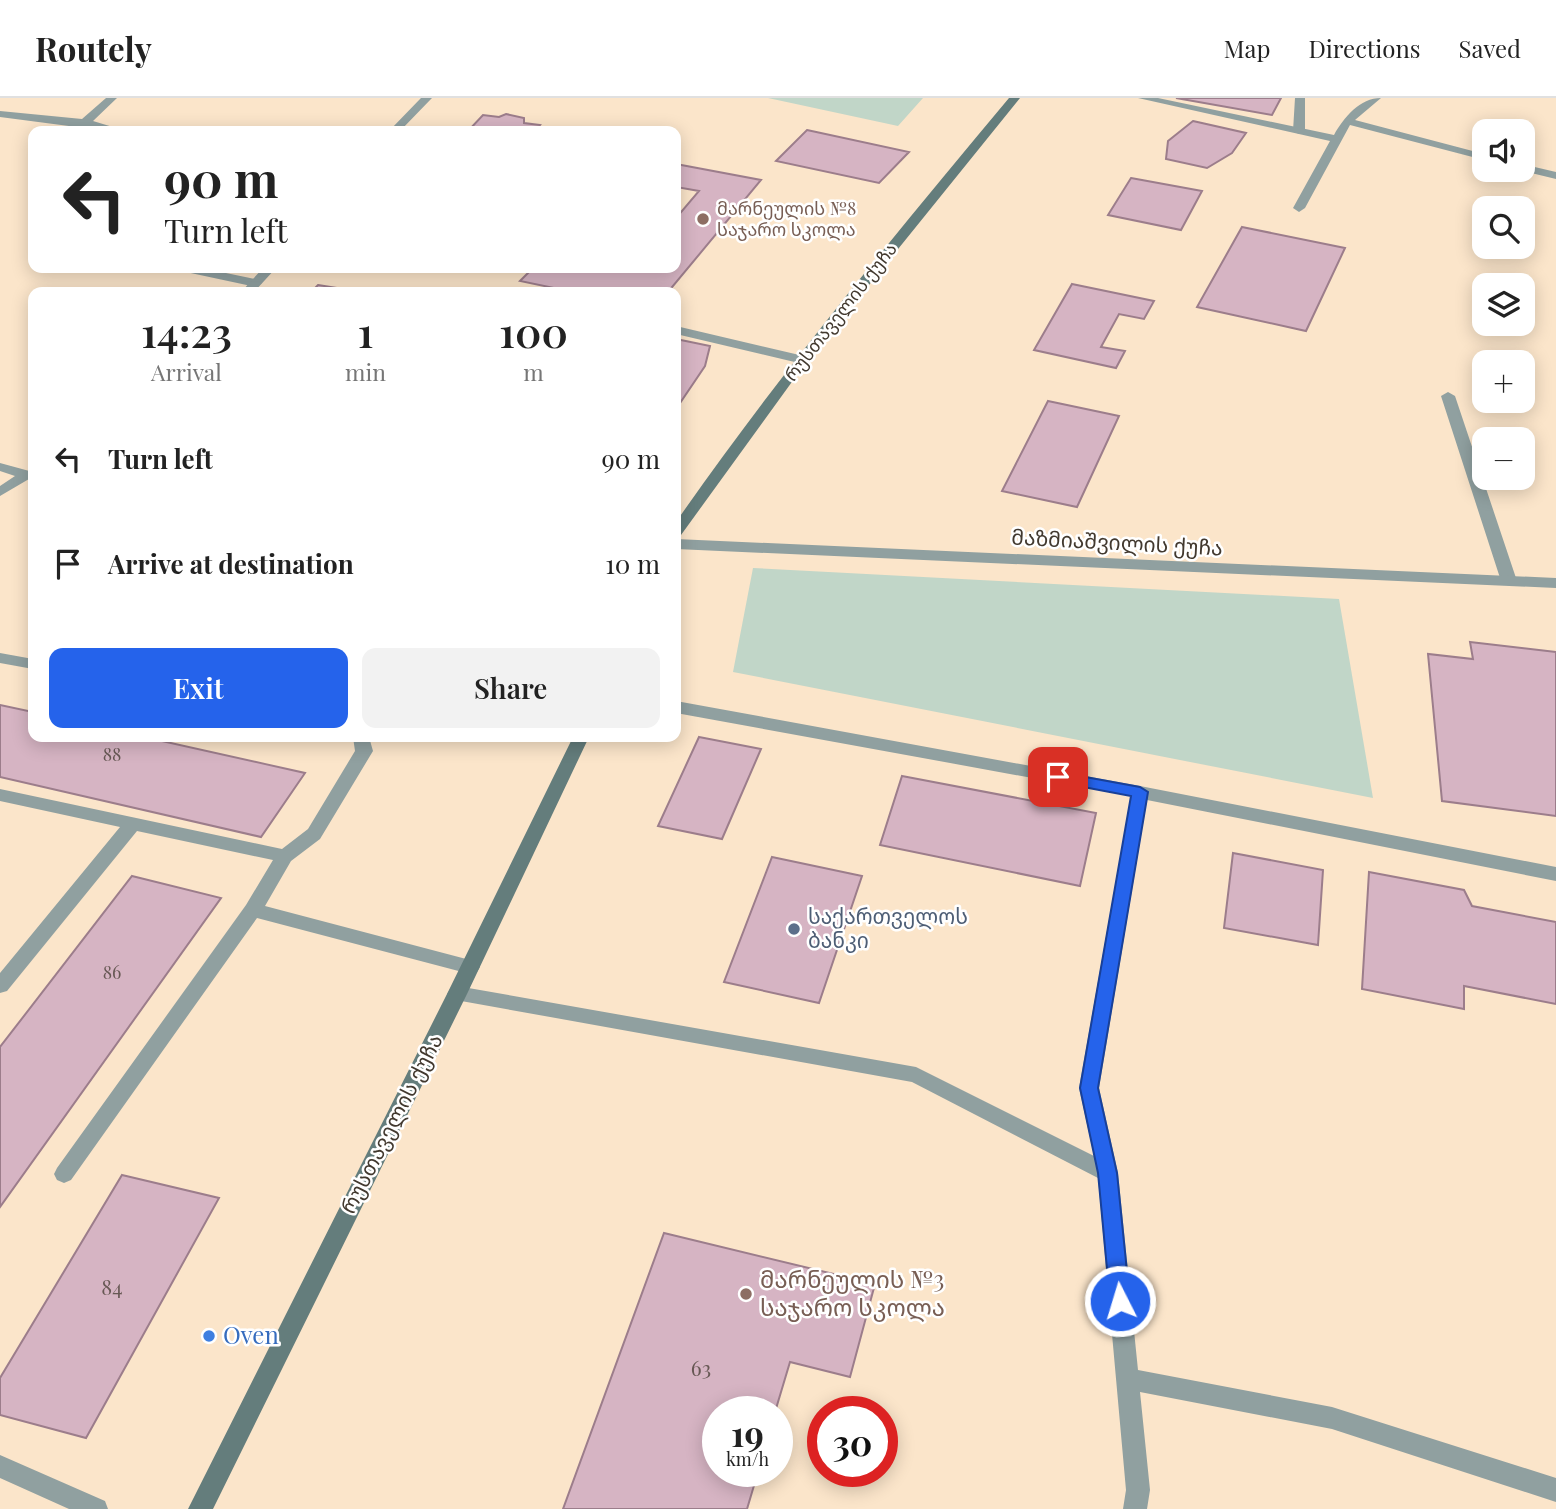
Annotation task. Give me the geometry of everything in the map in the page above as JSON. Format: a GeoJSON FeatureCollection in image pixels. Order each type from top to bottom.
{"type":"FeatureCollection","features":[{"type":"Feature","properties":{"kind":"main road","name":"რუსთაველის ქუჩა"},"geometry":{"type":"LineString","coordinates":[[681,525],[723,462],[803,359],[1015,98]]}},
{"type":"Feature","properties":{"kind":"main road","name":"რუსთაველის ქუჩა"},"geometry":{"type":"LineString","coordinates":[[200,1509],[457,994],[579,742]]}},
{"type":"Feature","properties":{"kind":"street"},"geometry":{"type":"LineString","coordinates":[[85,123],[113,98]]}},
{"type":"Feature","properties":{"kind":"street"},"geometry":{"type":"LineString","coordinates":[[399,126],[426,98]]}},
{"type":"Feature","properties":{"kind":"street"},"geometry":{"type":"LineString","coordinates":[[1143,98],[1336,139]]}},
{"type":"Feature","properties":{"kind":"street"},"geometry":{"type":"LineString","coordinates":[[1298,131],[1300,98]]}},
{"type":"Feature","properties":{"kind":"street"},"geometry":{"type":"LineString","coordinates":[[1300,208],[1347,121],[1376,98]]}},
{"type":"Feature","properties":{"kind":"street"},"geometry":{"type":"LineString","coordinates":[[0,114],[98,126]]}},
{"type":"Feature","properties":{"kind":"street"},"geometry":{"type":"LineString","coordinates":[[1347,121],[1472,154]]}},
{"type":"Feature","properties":{"kind":"street"},"geometry":{"type":"LineString","coordinates":[[1535,170],[1556,176]]}},
{"type":"Feature","properties":{"kind":"street"},"geometry":{"type":"LineString","coordinates":[[203,273],[252,287],[265,273]]}},
{"type":"Feature","properties":{"kind":"street"},"geometry":{"type":"LineString","coordinates":[[681,331],[803,359]]}},
{"type":"Feature","properties":{"kind":"street"},"geometry":{"type":"LineString","coordinates":[[1448,396],[1509,581]]}},
{"type":"Feature","properties":{"kind":"street"},"geometry":{"type":"LineString","coordinates":[[0,467],[28,475]]}},
{"type":"Feature","properties":{"kind":"street"},"geometry":{"type":"LineString","coordinates":[[0,492],[28,476]]}},
{"type":"Feature","properties":{"kind":"street","name":"მაზმიაშვილის ქუჩა"},"geometry":{"type":"LineString","coordinates":[[681,544],[1556,583]]}},
{"type":"Feature","properties":{"kind":"street"},"geometry":{"type":"LineString","coordinates":[[0,658],[28,663]]}},
{"type":"Feature","properties":{"kind":"street"},"geometry":{"type":"LineString","coordinates":[[681,708],[1140,792],[1556,874]]}},
{"type":"Feature","properties":{"kind":"street"},"geometry":{"type":"LineString","coordinates":[[64,1174],[253,910],[285,856],[314,834],[364,751],[362,742]]}},
{"type":"Feature","properties":{"kind":"street"},"geometry":{"type":"LineString","coordinates":[[1135,1509],[1138,1490],[1108,1173],[1089,1088],[1140,792]]}},
{"type":"Feature","properties":{"kind":"street"},"geometry":{"type":"LineString","coordinates":[[0,795],[285,856]]}},
{"type":"Feature","properties":{"kind":"street"},"geometry":{"type":"LineString","coordinates":[[0,986],[133,824]]}},
{"type":"Feature","properties":{"kind":"street"},"geometry":{"type":"LineString","coordinates":[[253,910],[470,967]]}},
{"type":"Feature","properties":{"kind":"street"},"geometry":{"type":"LineString","coordinates":[[457,994],[916,1074],[1108,1173]]}},
{"type":"Feature","properties":{"kind":"street"},"geometry":{"type":"LineString","coordinates":[[1127,1378],[1332,1418],[1556,1490]]}},
{"type":"Feature","properties":{"kind":"street"},"geometry":{"type":"LineString","coordinates":[[0,1466],[96,1509]]}},
{"type":"Feature","properties":{"kind":"green space"},"geometry":{"type":"Polygon","coordinates":[[[768,98],[923,98],[898,126],[768,98]]]}},
{"type":"Feature","properties":{"kind":"green space"},"geometry":{"type":"Polygon","coordinates":[[[753,568],[1339,599],[1373,798],[733,672],[753,568]]]}},
{"type":"Feature","properties":{"kind":"building"},"geometry":{"type":"Polygon","coordinates":[[[1176,98],[1281,98],[1272,115],[1176,98]]]}},
{"type":"Feature","properties":{"kind":"building"},"geometry":{"type":"Polygon","coordinates":[[[506,114],[524,118],[524,123],[540,125],[473,126],[483,115],[499,117],[506,114]]]}},
{"type":"Feature","properties":{"kind":"building"},"geometry":{"type":"Polygon","coordinates":[[[1193,121],[1246,133],[1232,153],[1207,168],[1166,159],[1168,141],[1193,121]]]}},
{"type":"Feature","properties":{"kind":"building"},"geometry":{"type":"Polygon","coordinates":[[[807,130],[909,152],[879,183],[776,161],[807,130]]]}},
{"type":"Feature","properties":{"kind":"building"},"geometry":{"type":"Polygon","coordinates":[[[681,165],[761,180],[672,287],[549,287],[520,281],[528,273],[681,273],[681,212],[699,191],[681,188],[681,165]]]}},
{"type":"Feature","properties":{"kind":"building"},"geometry":{"type":"Polygon","coordinates":[[[1131,178],[1202,191],[1181,230],[1108,215],[1131,178]]]}},
{"type":"Feature","properties":{"kind":"building"},"geometry":{"type":"Polygon","coordinates":[[[1242,227],[1345,248],[1306,331],[1197,307],[1242,227]]]}},
{"type":"Feature","properties":{"kind":"building"},"geometry":{"type":"Polygon","coordinates":[[[1072,284],[1154,301],[1144,319],[1119,314],[1101,347],[1125,351],[1116,368],[1034,350],[1072,284]]]}},
{"type":"Feature","properties":{"kind":"building"},"geometry":{"type":"Polygon","coordinates":[[[681,340],[710,346],[705,366],[681,402],[681,340]]]}},
{"type":"Feature","properties":{"kind":"building"},"geometry":{"type":"Polygon","coordinates":[[[1048,401],[1119,416],[1077,507],[1002,491],[1048,401]]]}},
{"type":"Feature","properties":{"kind":"building"},"geometry":{"type":"Polygon","coordinates":[[[1470,642],[1556,652],[1556,816],[1442,801],[1428,654],[1473,659],[1470,642]]]}},
{"type":"Feature","properties":{"kind":"building"},"geometry":{"type":"Polygon","coordinates":[[[0,705],[28,711],[28,742],[166,742],[305,773],[261,837],[0,777],[0,705]]]}},
{"type":"Feature","properties":{"kind":"building"},"geometry":{"type":"Polygon","coordinates":[[[699,737],[761,749],[722,839],[658,826],[699,737]]]}},
{"type":"Feature","properties":{"kind":"building"},"geometry":{"type":"Polygon","coordinates":[[[902,776],[1096,813],[1080,886],[880,845],[902,776]]]}},
{"type":"Feature","properties":{"kind":"building"},"geometry":{"type":"Polygon","coordinates":[[[1233,853],[1323,870],[1318,945],[1224,928],[1233,853]]]}},
{"type":"Feature","properties":{"kind":"building","name":"საქართველოს ბანკი"},"geometry":{"type":"Polygon","coordinates":[[[772,857],[862,876],[819,1003],[724,982],[772,857]]]}},
{"type":"Feature","properties":{"kind":"building"},"geometry":{"type":"Polygon","coordinates":[[[1369,872],[1464,890],[1472,906],[1556,922],[1556,1004],[1464,986],[1464,1009],[1362,989],[1369,872]]]}},
{"type":"Feature","properties":{"kind":"building"},"geometry":{"type":"Polygon","coordinates":[[[132,876],[221,898],[0,1207],[0,1047],[132,876]]]}},
{"type":"Feature","properties":{"kind":"building"},"geometry":{"type":"Polygon","coordinates":[[[122,1175],[219,1198],[86,1438],[0,1415],[0,1378],[122,1175]]]}},
{"type":"Feature","properties":{"kind":"building"},"geometry":{"type":"Polygon","coordinates":[[[664,1233],[875,1284],[850,1377],[790,1362],[780,1396],[702,1396],[702,1487],[754,1487],[747,1509],[563,1509],[664,1233]]]}},
{"type":"Feature","properties":{"kind":"place","name":"მარნეულის №8 საჯარო სკოლა"},"geometry":{"type":"Point","coordinates":[703,219]}},
{"type":"Feature","properties":{"kind":"place","name":"საქართველოს ბანკი"},"geometry":{"type":"Point","coordinates":[794,929]}},
{"type":"Feature","properties":{"kind":"place","name":"მარნეულის №3 საჯარო სკოლა"},"geometry":{"type":"Point","coordinates":[746,1294]}},
{"type":"Feature","properties":{"kind":"place","name":"Oven"},"geometry":{"type":"Point","coordinates":[209,1336]}},
{"type":"Feature","properties":{"kind":"route"},"geometry":{"type":"LineString","coordinates":[[1058,777],[1140,792],[1089,1088],[1108,1173],[1120,1301]]}}]}
